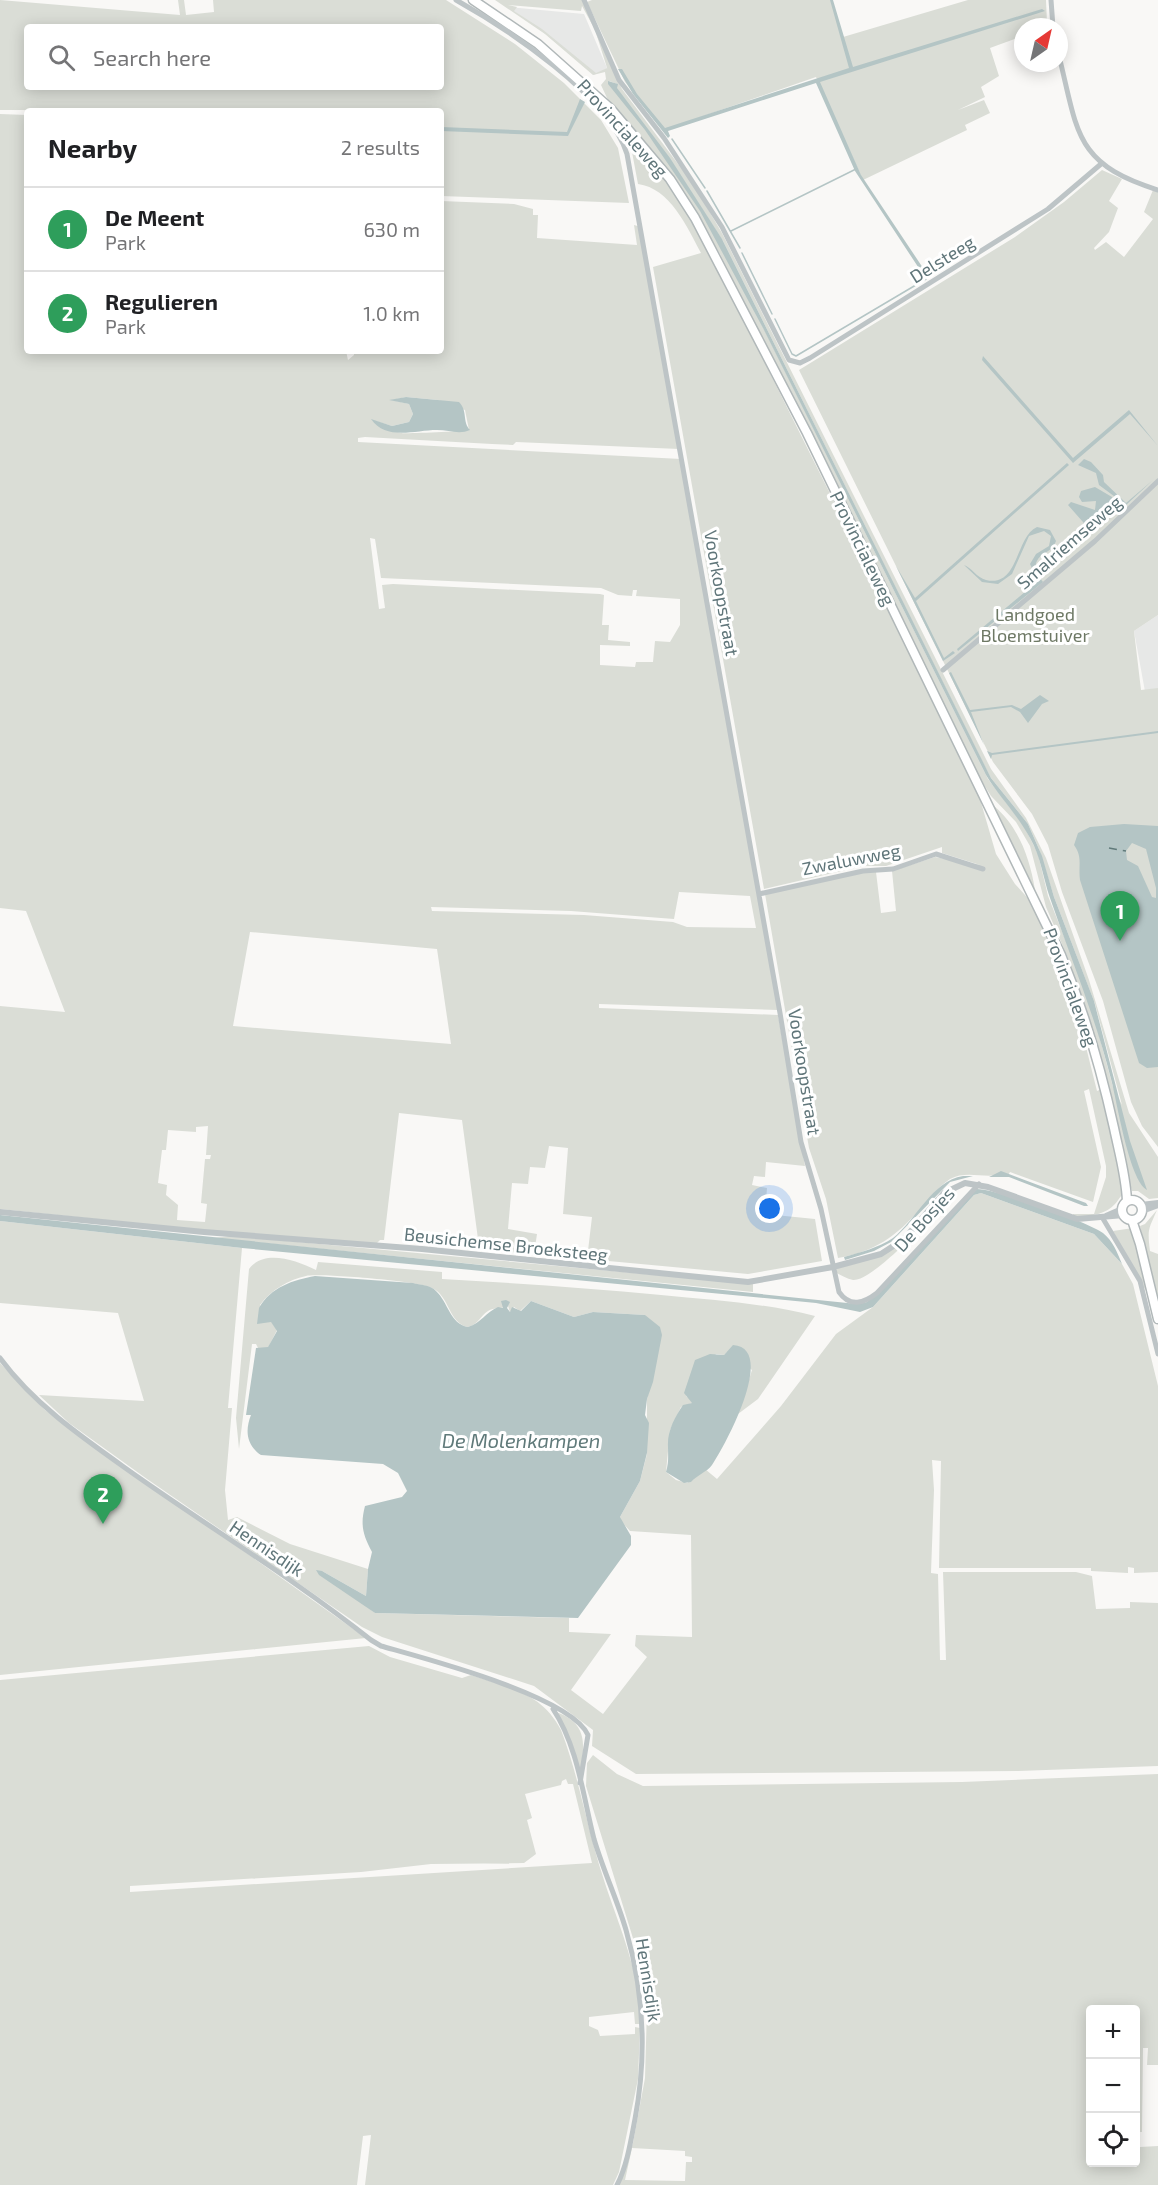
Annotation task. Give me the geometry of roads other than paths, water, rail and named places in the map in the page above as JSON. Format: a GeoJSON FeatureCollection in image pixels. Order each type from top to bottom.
{"type":"FeatureCollection","features":[{"type":"Feature","properties":{"kind":"highway","name":"Provincialeweg"},"geometry":{"type":"LineString","coordinates":[[473,0],[538,44],[610,108],[670,179],[695,218],[807,433],[1039,905],[1072,980],[1091,1039],[1158,1319]]}},
{"type":"Feature","properties":{"kind":"street","name":"Voorkoopstraat"},"geometry":{"type":"LineString","coordinates":[[456,0],[490,20],[569,81],[612,123],[623,141],[643,234],[801,1142],[821,1209],[833,1267]]}},
{"type":"Feature","properties":{"kind":"street","name":"Delsteeg"},"geometry":{"type":"LineString","coordinates":[[584,0],[619,80],[664,138],[722,227],[789,360],[800,363],[810,358],[929,285],[1048,209],[1101,164]]}},
{"type":"Feature","properties":{"kind":"street"},"geometry":{"type":"LineString","coordinates":[[1051,0],[1052,18]]}},
{"type":"Feature","properties":{"kind":"street"},"geometry":{"type":"LineString","coordinates":[[1063,72],[1078,130],[1087,150],[1101,164],[1131,180],[1158,190]]}},
{"type":"Feature","properties":{"kind":"street","name":"Smalriemseweg"},"geometry":{"type":"LineString","coordinates":[[943,670],[1095,541],[1158,481]]}},
{"type":"Feature","properties":{"kind":"street","name":"Zwaluwweg"},"geometry":{"type":"LineString","coordinates":[[759,894],[863,871],[893,869],[936,854],[984,869]]}},
{"type":"Feature","properties":{"kind":"street","name":"Beusichemse Broeksteeg"},"geometry":{"type":"LineString","coordinates":[[0,1212],[204,1232],[422,1249],[748,1282],[867,1259],[895,1247],[950,1188],[964,1183],[979,1184]]}},
{"type":"Feature","properties":{"kind":"street","name":"De Bosjes"},"geometry":{"type":"LineString","coordinates":[[833,1267],[843,1297],[857,1303],[868,1300],[979,1184],[1077,1219],[1102,1217],[1158,1204]]}},
{"type":"Feature","properties":{"kind":"street"},"geometry":{"type":"LineString","coordinates":[[1102,1217],[1140,1281],[1158,1354]]}},
{"type":"Feature","properties":{"kind":"street","name":"Hennisdijk"},"geometry":{"type":"LineString","coordinates":[[0,1358],[13,1376],[56,1415],[371,1640],[381,1646],[535,1695],[587,1732],[588,1748],[580,1783]]}},
{"type":"Feature","properties":{"kind":"street","name":"Hennisdijk"},"geometry":{"type":"LineString","coordinates":[[551,1706],[566,1733],[600,1862],[625,1927],[636,1972],[643,2026],[642,2084],[633,2130],[617,2185]]}},
{"type":"Feature","properties":{"kind":"water"},"geometry":{"type":"Polygon","coordinates":[[[830,0],[833,0],[853,67],[1042,9],[1045,11],[1023,18],[1014,18],[1014,21],[820,82],[861,175],[929,277],[926,279],[855,171],[816,83],[668,131],[670,136],[668,138],[633,94],[618,69],[622,69],[637,94],[665,128],[849,68],[830,0]]]}},
{"type":"Feature","properties":{"kind":"water"},"geometry":{"type":"Polygon","coordinates":[[[608,81],[618,84],[617,88],[670,158],[722,239],[991,778],[1028,824],[1042,856],[1054,897],[1094,1001],[1130,1141],[1147,1190],[1135,1172],[1129,1156],[1098,1033],[1050,898],[1034,845],[986,775],[763,328],[700,211],[645,130],[608,84],[608,81]]]}},
{"type":"Feature","properties":{"kind":"water"},"geometry":{"type":"Polygon","coordinates":[[[580,99],[585,102],[568,136],[444,131],[444,127],[567,132],[580,99]]]}},
{"type":"Feature","properties":{"kind":"water"},"geometry":{"type":"Polygon","coordinates":[[[983,356],[1073,458],[1129,410],[1158,446],[1130,414],[1073,463],[982,360],[983,356]]]}},
{"type":"Feature","properties":{"kind":"water"},"geometry":{"type":"Polygon","coordinates":[[[406,397],[459,402],[470,430],[401,433],[385,430],[371,419],[392,426],[409,422],[413,414],[409,404],[389,400],[406,397]]]}},
{"type":"Feature","properties":{"kind":"water"},"geometry":{"type":"Polygon","coordinates":[[[1084,459],[1091,462],[1103,475],[1104,482],[1126,503],[1153,480],[1126,505],[1099,485],[1096,473],[1078,465],[1084,459]]]}},
{"type":"Feature","properties":{"kind":"water"},"geometry":{"type":"Polygon","coordinates":[[[1067,463],[1069,465],[916,601],[944,658],[953,651],[955,653],[943,661],[896,566],[915,598],[1067,463]]]}},
{"type":"Feature","properties":{"kind":"water"},"geometry":{"type":"Polygon","coordinates":[[[1095,487],[1112,497],[1115,509],[1090,530],[1068,505],[1071,502],[1095,510],[1096,501],[1082,502],[1079,497],[1081,491],[1095,487]]]}},
{"type":"Feature","properties":{"kind":"water"},"geometry":{"type":"Polygon","coordinates":[[[1037,527],[1050,530],[1056,541],[1050,550],[1037,560],[1035,572],[1043,582],[958,651],[957,649],[1038,581],[1030,564],[1036,554],[1049,546],[1051,536],[1044,531],[1029,536],[1012,574],[998,584],[982,582],[964,565],[986,580],[997,580],[1005,576],[1011,569],[1024,541],[1037,527]]]}},
{"type":"Feature","properties":{"kind":"water"},"geometry":{"type":"Polygon","coordinates":[[[951,672],[970,710],[1012,705],[1021,709],[1040,695],[1049,701],[1042,704],[1028,723],[1020,712],[1011,707],[971,712],[984,745],[949,673],[951,672]]]}},
{"type":"Feature","properties":{"kind":"water"},"geometry":{"type":"Polygon","coordinates":[[[1158,731],[1158,733],[992,755],[991,759],[987,751],[992,753],[1158,731]]]}},
{"type":"Feature","properties":{"kind":"water"},"geometry":{"type":"Polygon","coordinates":[[[1124,824],[1158,826],[1158,1067],[1147,1068],[1139,1063],[1080,880],[1079,858],[1074,845],[1078,833],[1090,827],[1124,824]],[[1132,843],[1126,851],[1127,860],[1138,866],[1152,897],[1156,898],[1156,888],[1146,849],[1132,843]]]}},
{"type":"Feature","properties":{"kind":"water"},"geometry":{"type":"Polygon","coordinates":[[[1001,1171],[1086,1203],[1088,1206],[1009,1177],[989,1177],[1001,1171]]]}},
{"type":"Feature","properties":{"kind":"water"},"geometry":{"type":"Polygon","coordinates":[[[963,1176],[973,1176],[950,1182],[891,1242],[874,1251],[845,1260],[844,1257],[875,1247],[893,1238],[942,1185],[963,1176]]]}},
{"type":"Feature","properties":{"kind":"water"},"geometry":{"type":"Polygon","coordinates":[[[976,1189],[1020,1200],[1094,1228],[1109,1240],[1122,1264],[1094,1234],[981,1193],[974,1195],[873,1307],[860,1312],[816,1303],[242,1248],[0,1221],[0,1215],[857,1304],[867,1302],[976,1189]]]}},
{"type":"Feature","properties":{"kind":"water","name":"De Molenkampen"},"geometry":{"type":"Polygon","coordinates":[[[315,1276],[428,1286],[440,1296],[457,1322],[468,1327],[494,1309],[503,1308],[501,1301],[506,1300],[510,1302],[507,1308],[510,1312],[512,1307],[521,1311],[531,1301],[574,1317],[593,1312],[645,1315],[660,1327],[662,1335],[645,1415],[649,1423],[647,1453],[640,1481],[620,1517],[631,1536],[631,1545],[578,1618],[375,1613],[319,1575],[316,1570],[322,1571],[366,1596],[372,1552],[363,1530],[365,1506],[402,1497],[407,1491],[398,1473],[383,1464],[261,1455],[252,1447],[248,1437],[251,1415],[246,1415],[256,1348],[268,1347],[277,1331],[271,1322],[257,1324],[259,1308],[270,1295],[283,1286],[315,1276]]]}},
{"type":"Feature","properties":{"kind":"water"},"geometry":{"type":"Polygon","coordinates":[[[733,1345],[746,1350],[751,1362],[750,1379],[744,1399],[727,1439],[712,1465],[691,1482],[684,1483],[666,1472],[670,1430],[683,1405],[692,1403],[684,1393],[695,1360],[710,1354],[724,1355],[733,1345]]]}},
{"type":"Feature","properties":{"kind":"waterway"},"geometry":{"type":"LineString","coordinates":[[672,139],[705,188]]}},
{"type":"Feature","properties":{"kind":"waterway"},"geometry":{"type":"LineString","coordinates":[[731,231],[856,169]]}},
{"type":"Feature","properties":{"kind":"waterway"},"geometry":{"type":"LineString","coordinates":[[707,191],[740,248]]}},
{"type":"Feature","properties":{"kind":"waterway"},"geometry":{"type":"LineString","coordinates":[[742,253],[772,314]]}},
{"type":"Feature","properties":{"kind":"waterway"},"geometry":{"type":"LineString","coordinates":[[775,319],[792,354],[796,356],[926,279]]}},
{"type":"Feature","properties":{"kind":"place","name":"De Meent"},"geometry":{"type":"Point","coordinates":[1120,941]}},
{"type":"Feature","properties":{"kind":"place","name":"Regulieren"},"geometry":{"type":"Point","coordinates":[103,1524]}},
{"type":"Feature","properties":{"kind":"park label","name":"Landgoed Bloemstuiver"},"geometry":{"type":"Point","coordinates":[1035,624]}}]}
